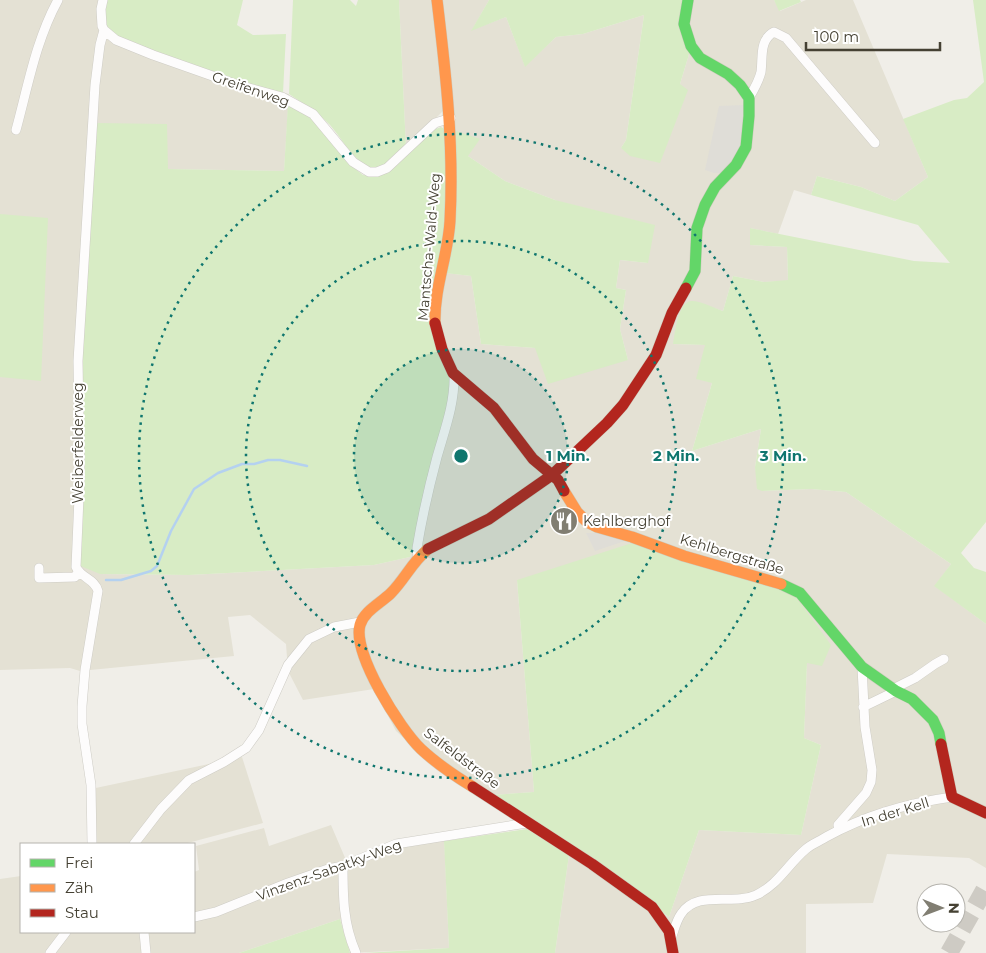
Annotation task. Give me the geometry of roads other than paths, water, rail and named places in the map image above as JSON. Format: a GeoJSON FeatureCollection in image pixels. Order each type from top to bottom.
{"type":"FeatureCollection","features":[{"type":"Feature","properties":{"kind":"street"},"geometry":{"type":"LineString","coordinates":[[16,130],[40,41],[49,16],[58,0]]}},
{"type":"Feature","properties":{"kind":"street"},"geometry":{"type":"LineString","coordinates":[[103,0],[101,20],[104,30]]}},
{"type":"Feature","properties":{"kind":"street","name":"Mantscha-Wald-Weg"},"geometry":{"type":"LineString","coordinates":[[418,557],[417,548],[429,488],[455,390],[454,374],[439,341],[435,317],[438,288],[447,243],[452,152],[451,118],[437,0]]}},
{"type":"Feature","properties":{"kind":"street"},"geometry":{"type":"LineString","coordinates":[[688,0],[684,24],[692,46],[700,58],[728,74],[740,85],[749,98]]}},
{"type":"Feature","properties":{"kind":"street","name":"Greifenweg"},"geometry":{"type":"LineString","coordinates":[[104,30],[116,40],[150,54],[238,85],[282,97],[313,114],[353,162],[369,172],[377,172],[388,168],[435,123],[451,118]]}},
{"type":"Feature","properties":{"kind":"street","name":"Weiberfelderweg"},"geometry":{"type":"LineString","coordinates":[[78,572],[76,567],[80,474],[78,361],[95,85],[100,45],[104,30]]}},
{"type":"Feature","properties":{"kind":"street"},"geometry":{"type":"LineString","coordinates":[[135,843],[161,809],[190,780],[246,748],[259,730],[288,665],[309,639],[334,627],[360,622],[366,613],[392,592],[418,557],[428,549],[490,519],[552,475],[607,424],[622,405],[656,355],[672,313],[695,271],[697,228],[705,205],[715,187],[736,165],[746,147],[749,98],[760,74],[765,41],[768,35],[774,32],[786,38],[876,143]]}},
{"type":"Feature","properties":{"kind":"street","name":"Mantscha-Wald-Weg"},"geometry":{"type":"LineString","coordinates":[[454,374],[492,405],[520,442],[552,475]]}},
{"type":"Feature","properties":{"kind":"street","name":"Kehlbergstraße"},"geometry":{"type":"LineString","coordinates":[[552,475],[558,480],[577,512],[587,522],[597,527],[632,537],[684,556],[794,589],[800,593],[862,667],[894,690],[912,699],[933,720],[938,733],[952,797]]}},
{"type":"Feature","properties":{"kind":"street"},"geometry":{"type":"LineString","coordinates":[[39,568],[39,578],[75,577],[78,572],[96,585],[98,591],[85,670],[82,706],[82,724],[92,795],[92,843]]}},
{"type":"Feature","properties":{"kind":"street","name":"Salfeldstraße"},"geometry":{"type":"LineString","coordinates":[[360,622],[359,639],[366,661],[382,692],[420,748],[459,778],[592,864],[652,908],[669,930],[673,953]]}},
{"type":"Feature","properties":{"kind":"street"},"geometry":{"type":"LineString","coordinates":[[862,667],[863,707],[915,678],[934,664],[944,660]]}},
{"type":"Feature","properties":{"kind":"street","name":"In der Kell"},"geometry":{"type":"LineString","coordinates":[[839,830],[838,825],[866,793],[871,782],[872,770],[863,707]]}},
{"type":"Feature","properties":{"kind":"street"},"geometry":{"type":"LineString","coordinates":[[952,797],[986,813]]}},
{"type":"Feature","properties":{"kind":"street","name":"In der Kell"},"geometry":{"type":"LineString","coordinates":[[693,902],[733,899],[755,895],[776,881],[807,848],[839,830],[922,802],[952,797]]}},
{"type":"Feature","properties":{"kind":"street","name":"Vinzenz-Sabatky-Weg"},"geometry":{"type":"LineString","coordinates":[[195,917],[216,912],[288,883],[328,869],[343,866],[396,844],[527,823]]}},
{"type":"Feature","properties":{"kind":"street"},"geometry":{"type":"LineString","coordinates":[[343,866],[343,906],[346,924],[356,953]]}},
{"type":"Feature","properties":{"kind":"street","name":"Salfeldstraße"},"geometry":{"type":"LineString","coordinates":[[671,939],[680,915],[693,902]]}},
{"type":"Feature","properties":{"kind":"street"},"geometry":{"type":"LineString","coordinates":[[50,953],[65,933]]}},
{"type":"Feature","properties":{"kind":"street"},"geometry":{"type":"LineString","coordinates":[[144,933],[146,953]]}},
{"type":"Feature","properties":{"kind":"waterway"},"geometry":{"type":"LineString","coordinates":[[106,580],[121,580],[151,571],[157,566],[171,531],[194,489],[218,473],[242,464],[254,464],[268,460],[280,460],[307,466]]}},
{"type":"Feature","properties":{"kind":"tunnel"},"geometry":{"type":"LineString","coordinates":[[949,953],[986,887]]}},
{"type":"Feature","properties":{"kind":"place","name":"Kehlberghof"},"geometry":{"type":"Point","coordinates":[564,521]}}]}
